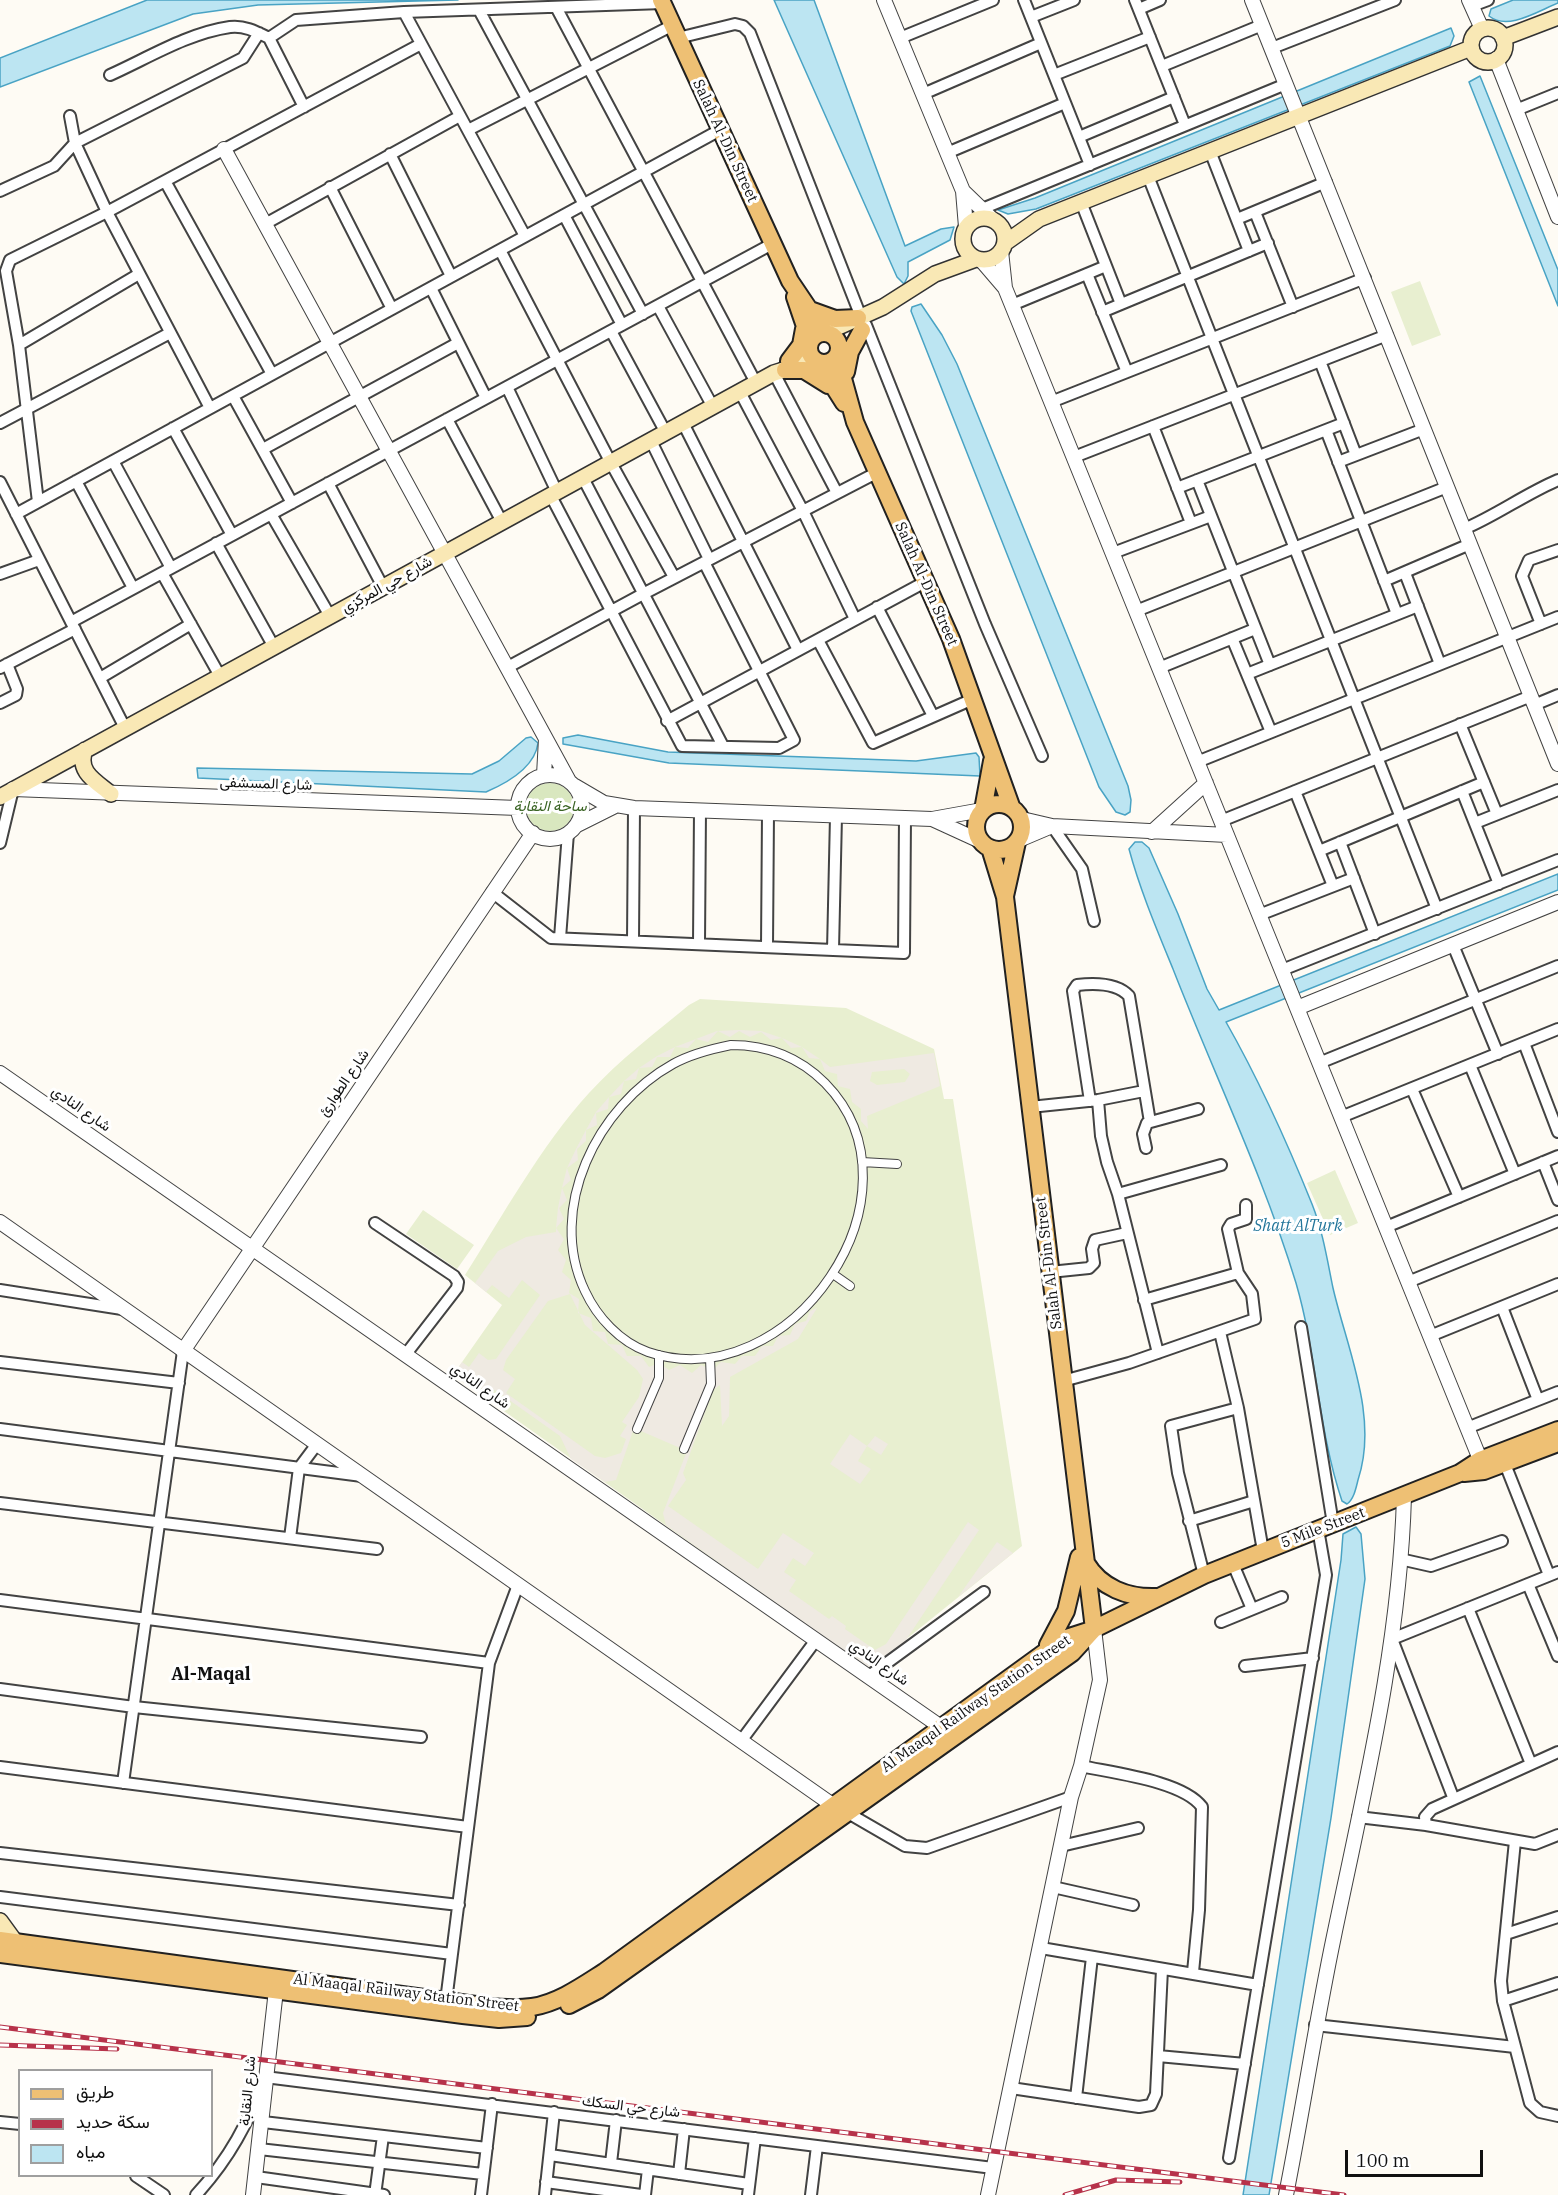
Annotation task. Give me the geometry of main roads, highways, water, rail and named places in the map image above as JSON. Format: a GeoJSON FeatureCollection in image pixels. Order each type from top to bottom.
{"type":"FeatureCollection","features":[{"type":"Feature","properties":{"kind":"main road","name":"Salah Al-Din Street"},"geometry":{"type":"LineString","coordinates":[[662,2],[790,281],[811,341],[840,389],[925,582],[1016,812]]}},
{"type":"Feature","properties":{"kind":"main road"},"geometry":{"type":"LineString","coordinates":[[1503,39],[1558,17]]}},
{"type":"Feature","properties":{"kind":"main road"},"geometry":{"type":"LineString","coordinates":[[1482,29],[1495,29],[1503,39],[1504,48],[1496,59],[1482,60],[1471,48],[1472,38],[1482,29]]}},
{"type":"Feature","properties":{"kind":"main road"},"geometry":{"type":"LineString","coordinates":[[811,341],[831,362],[862,322],[883,307],[935,274],[978,259],[992,258],[1039,219],[1471,48]]}},
{"type":"Feature","properties":{"kind":"main road"},"geometry":{"type":"LineString","coordinates":[[990,217],[1005,236],[1003,247]]}},
{"type":"Feature","properties":{"kind":"main road"},"geometry":{"type":"LineString","coordinates":[[935,274],[977,218],[1039,219]]}},
{"type":"Feature","properties":{"kind":"main road"},"geometry":{"type":"LineString","coordinates":[[964,235],[967,252],[978,259]]}},
{"type":"Feature","properties":{"kind":"main road"},"geometry":{"type":"LineString","coordinates":[[835,319],[862,322],[848,357],[840,389],[809,372],[783,368],[801,345],[811,341],[835,319]]}},
{"type":"Feature","properties":{"kind":"main road"},"geometry":{"type":"LineString","coordinates":[[811,341],[816,334],[862,322]]}},
{"type":"Feature","properties":{"kind":"main road","name":"Salah Al-Din Street"},"geometry":{"type":"LineString","coordinates":[[811,341],[825,333],[837,339],[840,347],[837,356],[840,389]]}},
{"type":"Feature","properties":{"kind":"main road","name":"شارع حي المركزي"},"geometry":{"type":"LineString","coordinates":[[7,793],[783,368],[811,341]]}},
{"type":"Feature","properties":{"kind":"main road","name":"Salah Al-Din Street"},"geometry":{"type":"LineString","coordinates":[[983,810],[990,782],[992,748]]}},
{"type":"Feature","properties":{"kind":"main road"},"geometry":{"type":"LineString","coordinates":[[85,750],[83,760],[89,776],[111,794]]}},
{"type":"Feature","properties":{"kind":"main road"},"geometry":{"type":"LineString","coordinates":[[996,803],[1016,812],[1023,826],[1018,841],[1004,850],[985,844],[976,825],[983,810],[996,803]]}},
{"type":"Feature","properties":{"kind":"main road","name":"Salah Al-Din Street"},"geometry":{"type":"LineString","coordinates":[[1005,897],[1018,841]]}},
{"type":"Feature","properties":{"kind":"main road","name":"Salah Al-Din Street"},"geometry":{"type":"LineString","coordinates":[[985,844],[1005,897],[1094,1629]]}},
{"type":"Feature","properties":{"kind":"main road"},"geometry":{"type":"LineString","coordinates":[[1482,1466],[1558,1430]]}},
{"type":"Feature","properties":{"kind":"main road"},"geometry":{"type":"LineString","coordinates":[[1482,1466],[1504,1464],[1558,1443]]}},
{"type":"Feature","properties":{"kind":"main road","name":"5 Mile Street"},"geometry":{"type":"LineString","coordinates":[[1094,1629],[1204,1575],[1482,1466]]}},
{"type":"Feature","properties":{"kind":"main road"},"geometry":{"type":"LineString","coordinates":[[1041,1655],[1057,1632],[1066,1611],[1082,1539]]}},
{"type":"Feature","properties":{"kind":"main road"},"geometry":{"type":"LineString","coordinates":[[1085,1560],[1097,1578],[1113,1589],[1133,1595],[1157,1597]]}},
{"type":"Feature","properties":{"kind":"main road","name":"Al Maaqal Railway Station Street"},"geometry":{"type":"LineString","coordinates":[[5,1938],[276,1990],[499,2019],[536,2016],[567,2006],[598,1990],[841,1809],[941,1726],[1063,1639],[1094,1629]]}},
{"type":"Feature","properties":{"kind":"main road","name":"Al Maaqal Railway Station Street"},"geometry":{"type":"LineString","coordinates":[[5,1938],[446,2001],[513,2008],[533,2007],[575,1990],[604,1972],[1072,1653],[1094,1629]]}},
{"type":"Feature","properties":{"kind":"water"},"geometry":{"type":"Polygon","coordinates":[[[147,0],[458,0],[258,5],[193,14],[0,87],[0,58],[147,0]]]}},
{"type":"Feature","properties":{"kind":"water"},"geometry":{"type":"Polygon","coordinates":[[[774,0],[814,0],[905,246],[941,229],[954,227],[950,240],[908,262],[908,276],[904,284],[897,277],[774,0]]]}},
{"type":"Feature","properties":{"kind":"water"},"geometry":{"type":"Polygon","coordinates":[[[1513,0],[1558,0],[1558,3],[1514,21],[1497,20],[1489,16],[1491,9],[1513,0]]]}},
{"type":"Feature","properties":{"kind":"water"},"geometry":{"type":"Polygon","coordinates":[[[1451,28],[1454,36],[1450,46],[1036,209],[1008,214],[998,210],[1035,198],[1451,28]]]}},
{"type":"Feature","properties":{"kind":"water"},"geometry":{"type":"Polygon","coordinates":[[[1480,76],[1558,270],[1558,306],[1469,82],[1480,76]]]}},
{"type":"Feature","properties":{"kind":"water"},"geometry":{"type":"Polygon","coordinates":[[[921,304],[942,335],[957,364],[1128,786],[1131,800],[1130,812],[1125,815],[1116,812],[1099,787],[911,311],[912,307],[921,304]]]}},
{"type":"Feature","properties":{"kind":"water"},"geometry":{"type":"Polygon","coordinates":[[[578,735],[668,752],[916,761],[976,753],[979,757],[980,776],[669,763],[563,744],[563,738],[578,735]]]}},
{"type":"Feature","properties":{"kind":"water"},"geometry":{"type":"Polygon","coordinates":[[[531,737],[538,743],[532,760],[511,779],[486,792],[198,778],[197,768],[472,774],[499,761],[526,738],[531,737]]]}},
{"type":"Feature","properties":{"kind":"water","name":"Shatt AlTurk"},"geometry":{"type":"Polygon","coordinates":[[[1135,842],[1142,842],[1149,848],[1207,989],[1219,1010],[1558,874],[1558,890],[1226,1022],[1283,1134],[1316,1214],[1322,1235],[1333,1288],[1359,1383],[1363,1408],[1364,1456],[1354,1493],[1347,1504],[1342,1501],[1334,1474],[1322,1420],[1309,1337],[1296,1283],[1269,1203],[1144,895],[1129,849],[1135,842]]]}},
{"type":"Feature","properties":{"kind":"water"},"geometry":{"type":"Polygon","coordinates":[[[1356,1527],[1361,1534],[1365,1579],[1331,1818],[1269,2195],[1243,2195],[1341,1560],[1343,1534],[1356,1527]]]}},
{"type":"Feature","properties":{"kind":"railway"},"geometry":{"type":"LineString","coordinates":[[0,2027],[1344,2195]]}},
{"type":"Feature","properties":{"kind":"railway"},"geometry":{"type":"LineString","coordinates":[[0,2045],[117,2049]]}},
{"type":"Feature","properties":{"kind":"railway"},"geometry":{"type":"LineString","coordinates":[[1065,2195],[1116,2180],[1180,2182]]}},
{"type":"Feature","properties":{"kind":"district","name":"Al-Maqal"},"geometry":{"type":"Point","coordinates":[211,1675]}},
{"type":"Feature","properties":{"kind":"park label","name":"ساحة النقابة"},"geometry":{"type":"Point","coordinates":[550,807]}}]}
